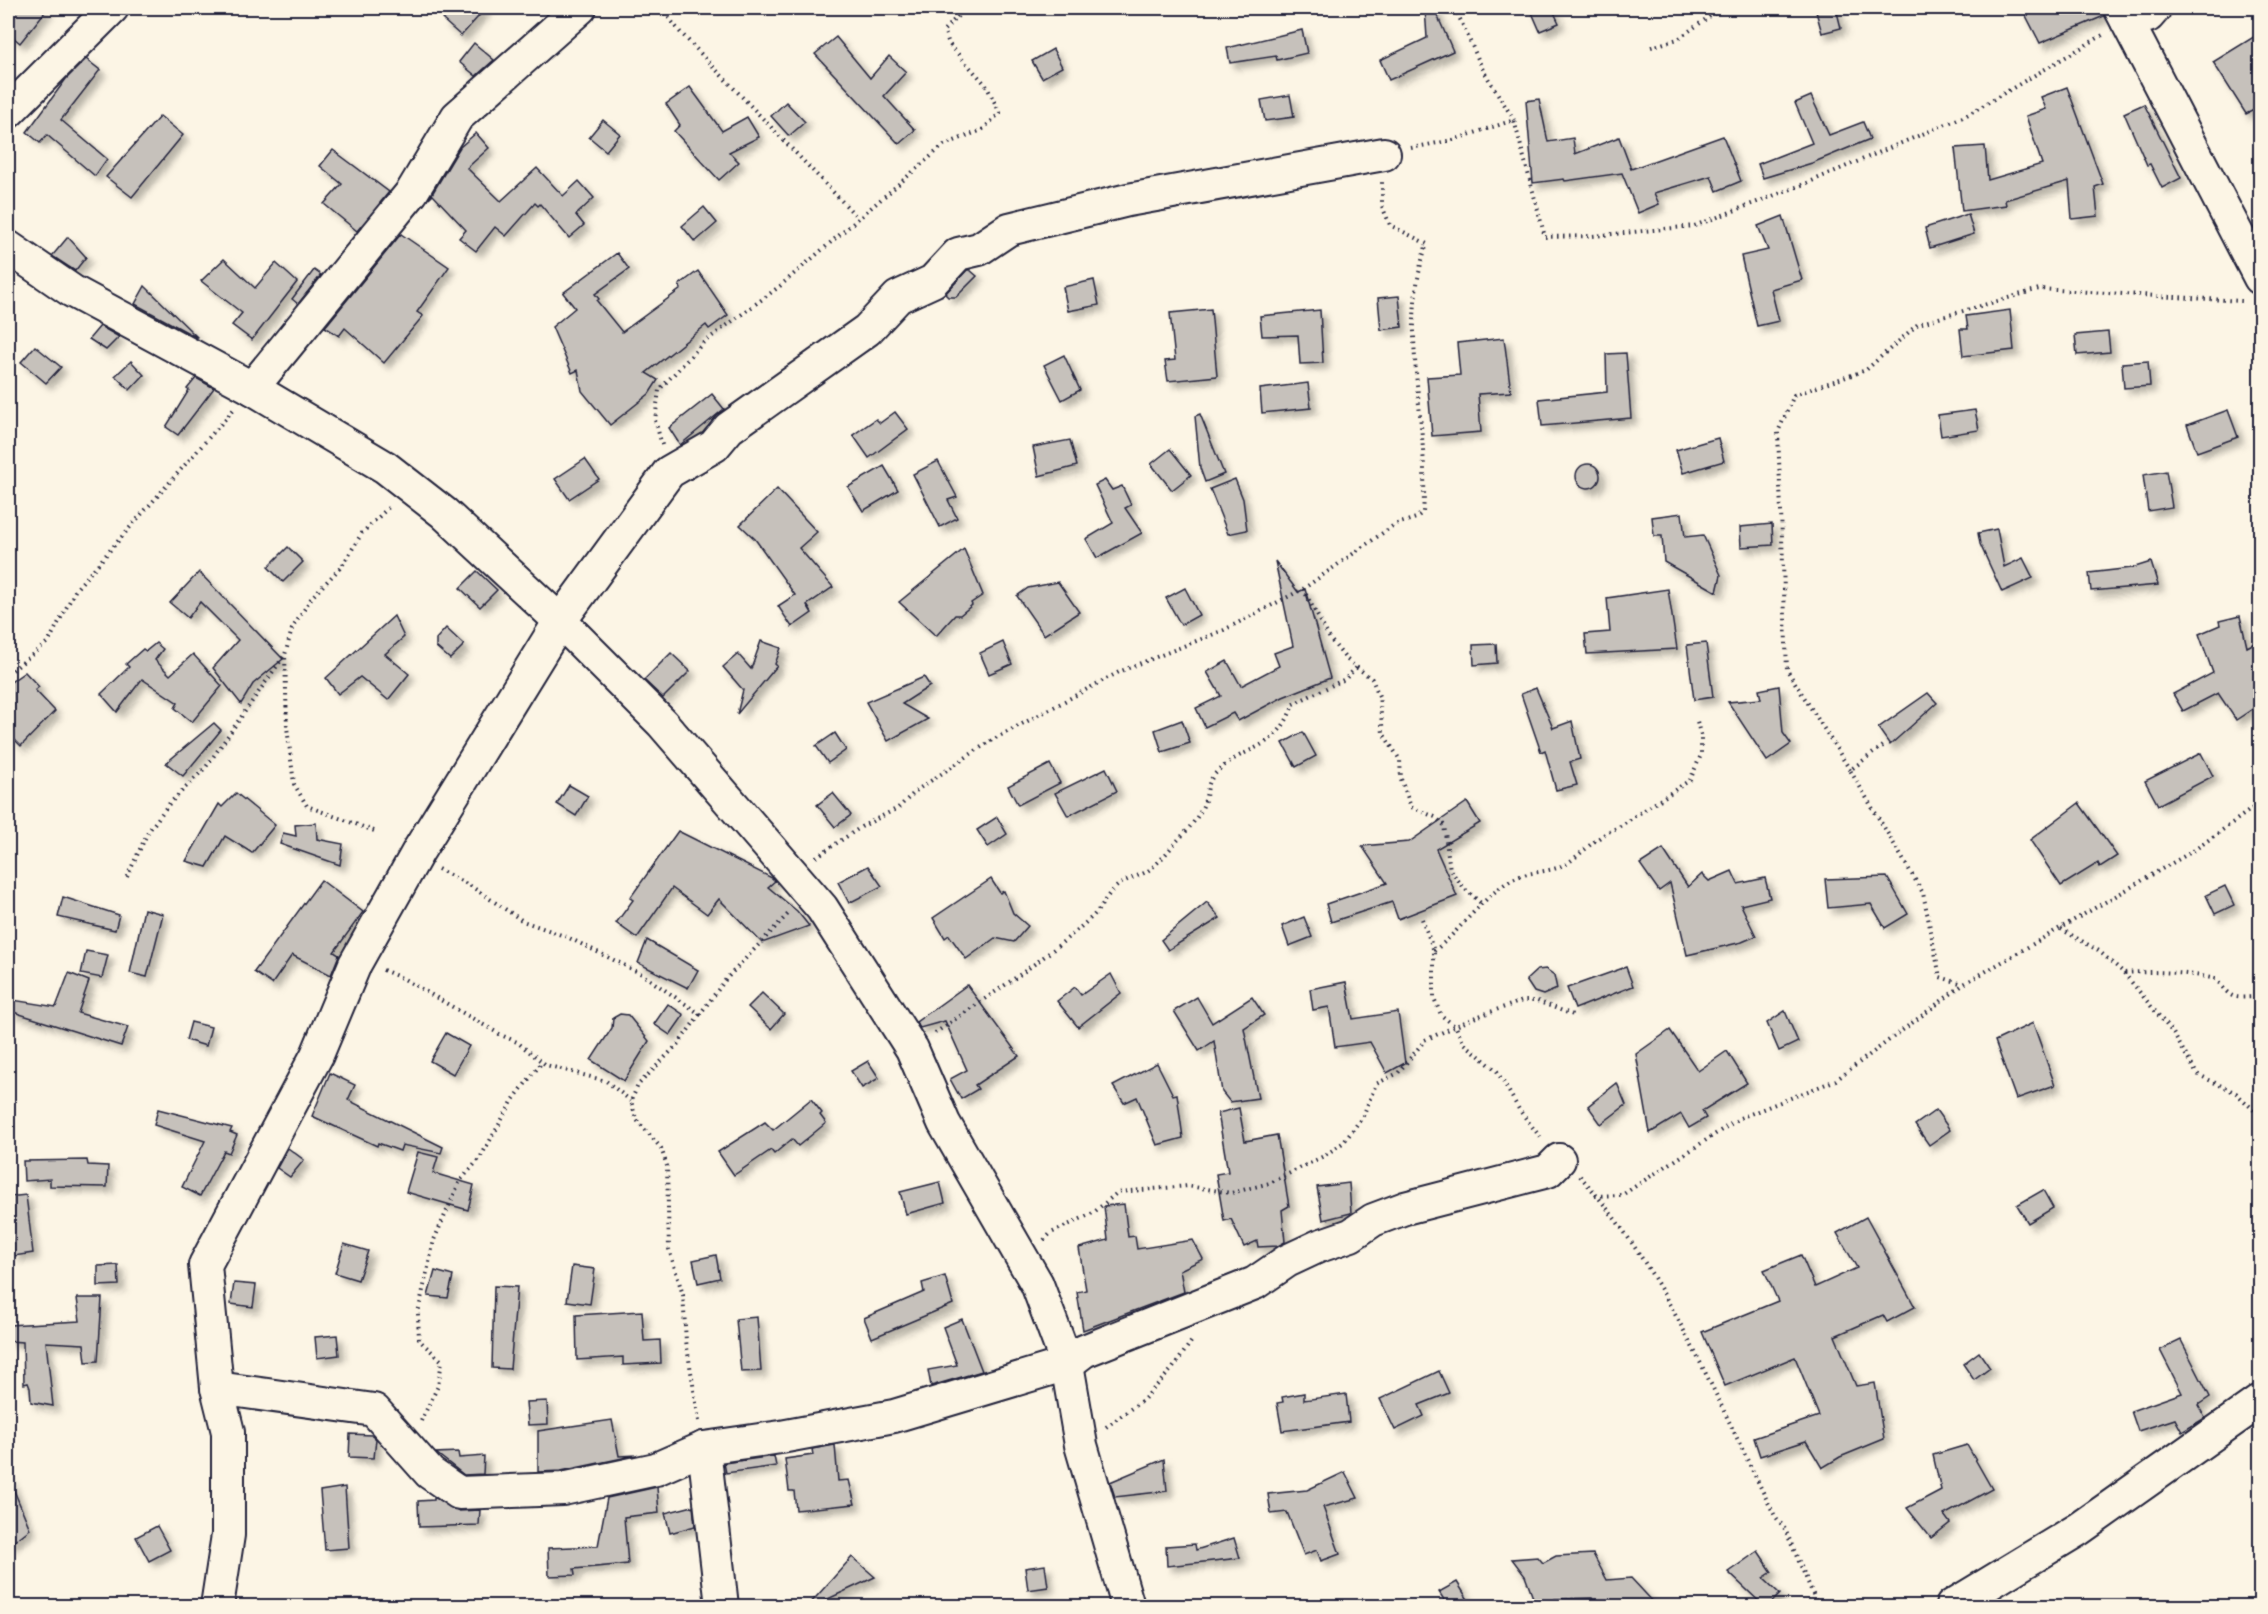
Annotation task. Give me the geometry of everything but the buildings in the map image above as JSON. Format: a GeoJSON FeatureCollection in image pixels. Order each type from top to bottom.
{"type":"FeatureCollection","features":[{"type":"Feature","properties":{"kind":"street"},"geometry":{"type":"LineString","coordinates":[[8,112],[112,8]]}},
{"type":"Feature","properties":{"kind":"street"},"geometry":{"type":"LineString","coordinates":[[252,388],[412,192],[457,117],[580,8]]}},
{"type":"Feature","properties":{"kind":"street"},"geometry":{"type":"LineString","coordinates":[[2124,14],[2148,16],[2155,8]]}},
{"type":"Feature","properties":{"kind":"street"},"geometry":{"type":"LineString","coordinates":[[2124,14],[2255,290]]}},
{"type":"Feature","properties":{"kind":"street"},"geometry":{"type":"LineString","coordinates":[[217,1606],[228,1535],[228,1432],[217,1388],[205,1265],[317,1055],[355,964],[418,850],[560,621],[669,472],[714,446],[729,428],[867,330],[898,297],[933,281],[958,254],[979,249],[1009,229],[1128,200],[1384,154]]}},
{"type":"Feature","properties":{"kind":"street"},"geometry":{"type":"LineString","coordinates":[[8,247],[72,291],[252,388],[385,467],[444,513],[560,621],[662,723],[822,908],[912,1049],[944,1123],[1037,1284],[1067,1364],[1081,1445],[1128,1606]]}},
{"type":"Feature","properties":{"kind":"street"},"geometry":{"type":"LineString","coordinates":[[217,1388],[374,1410],[430,1473],[459,1493],[563,1488],[656,1469],[704,1448],[894,1416],[1067,1364],[1084,1351],[1255,1283],[1287,1262],[1319,1246],[1351,1235],[1373,1220],[1451,1194],[1548,1171],[1559,1160]]}},
{"type":"Feature","properties":{"kind":"street"},"geometry":{"type":"LineString","coordinates":[[1952,1606],[2079,1529],[2260,1401]]}},
{"type":"Feature","properties":{"kind":"street"},"geometry":{"type":"LineString","coordinates":[[704,1448],[722,1606]]}},
{"type":"Feature","properties":{"kind":"path"},"geometry":{"type":"LineString","coordinates":[[661,8],[680,32],[857,217]]}},
{"type":"Feature","properties":{"kind":"path"},"geometry":{"type":"LineString","coordinates":[[669,472],[655,420],[659,390],[703,343],[780,286],[857,217],[944,145],[982,130],[1000,113],[986,85],[949,44],[944,30],[966,8]]}},
{"type":"Feature","properties":{"kind":"path"},"geometry":{"type":"LineString","coordinates":[[1455,8],[1483,70],[1514,120],[1545,237],[1593,236],[1694,226],[1807,183],[1965,116],[2124,14]]}},
{"type":"Feature","properties":{"kind":"path"},"geometry":{"type":"LineString","coordinates":[[1651,47],[1678,39],[1713,14],[1733,8]]}},
{"type":"Feature","properties":{"kind":"path"},"geometry":{"type":"LineString","coordinates":[[787,870],[824,853],[861,827],[898,808],[916,790],[1010,730],[1121,671],[1224,630],[1303,588],[1395,525],[1416,518],[1423,512],[1426,479],[1413,348],[1416,281],[1426,244],[1390,225],[1383,206],[1384,154],[1454,140],[1514,120]]}},
{"type":"Feature","properties":{"kind":"path"},"geometry":{"type":"LineString","coordinates":[[1964,984],[1940,977],[1923,893],[1787,670],[1778,432],[1794,395],[1866,370],[1918,324],[2039,289],[2255,290]]}},
{"type":"Feature","properties":{"kind":"path"},"geometry":{"type":"LineString","coordinates":[[8,674],[49,640],[76,589],[252,388]]}},
{"type":"Feature","properties":{"kind":"path"},"geometry":{"type":"LineString","coordinates":[[374,831],[308,806],[294,784],[287,727],[285,655],[292,630],[312,597],[342,566],[362,533],[411,488]]}},
{"type":"Feature","properties":{"kind":"path"},"geometry":{"type":"LineString","coordinates":[[1303,588],[1330,639],[1372,679],[1379,696],[1383,733],[1400,760],[1401,779],[1411,807],[1435,817],[1443,825],[1450,870],[1465,889],[1483,905]]}},
{"type":"Feature","properties":{"kind":"path"},"geometry":{"type":"LineString","coordinates":[[128,877],[148,832],[168,805],[206,767],[285,655]]}},
{"type":"Feature","properties":{"kind":"path"},"geometry":{"type":"LineString","coordinates":[[912,1049],[1032,966],[1095,914],[1113,890],[1127,879],[1146,872],[1195,819],[1206,799],[1206,786],[1215,773],[1239,756],[1262,746],[1278,733],[1288,721],[1293,704],[1345,679],[1357,667]]}},
{"type":"Feature","properties":{"kind":"path"},"geometry":{"type":"LineString","coordinates":[[1434,951],[1456,933],[1507,883],[1524,873],[1559,868],[1570,862],[1604,833],[1617,828],[1690,780],[1701,755],[1701,738],[1697,722]]}},
{"type":"Feature","properties":{"kind":"path"},"geometry":{"type":"LineString","coordinates":[[1850,770],[1883,746]]}},
{"type":"Feature","properties":{"kind":"path"},"geometry":{"type":"LineString","coordinates":[[1818,1606],[1785,1529],[1775,1516],[1730,1428],[1681,1322],[1666,1303],[1647,1266],[1616,1218],[1595,1196],[1622,1195],[1740,1118],[1836,1080],[1964,984],[2193,851],[2260,803]]}},
{"type":"Feature","properties":{"kind":"path"},"geometry":{"type":"LineString","coordinates":[[418,850],[432,867],[469,885],[523,921],[567,937],[640,973],[700,1014]]}},
{"type":"Feature","properties":{"kind":"path"},"geometry":{"type":"LineString","coordinates":[[704,1448],[686,1341],[683,1295],[669,1249],[667,1166],[661,1148],[636,1119],[632,1101],[638,1085],[679,1043],[726,979],[808,893]]}},
{"type":"Feature","properties":{"kind":"path"},"geometry":{"type":"LineString","coordinates":[[1422,920],[1434,951],[1434,998],[1441,1015],[1456,1027],[1463,1042],[1497,1071],[1520,1111],[1559,1160]]}},
{"type":"Feature","properties":{"kind":"path"},"geometry":{"type":"LineString","coordinates":[[2060,928],[2099,951],[2124,973],[2173,1033],[2197,1074],[2236,1093],[2260,1116]]}},
{"type":"Feature","properties":{"kind":"path"},"geometry":{"type":"LineString","coordinates":[[355,964],[381,969],[404,979],[517,1042],[542,1062],[555,1068],[606,1081],[632,1101]]}},
{"type":"Feature","properties":{"kind":"path"},"geometry":{"type":"LineString","coordinates":[[2124,973],[2172,971],[2200,975],[2216,979],[2228,994],[2236,999],[2260,997]]}},
{"type":"Feature","properties":{"kind":"path"},"geometry":{"type":"LineString","coordinates":[[1024,1260],[1052,1233],[1093,1213],[1118,1192],[1188,1186],[1231,1193],[1270,1183],[1324,1156],[1344,1142],[1355,1128],[1376,1084],[1398,1073],[1425,1040],[1476,1017],[1522,1001],[1537,1001],[1554,1005],[1573,1015]]}},
{"type":"Feature","properties":{"kind":"path"},"geometry":{"type":"LineString","coordinates":[[406,1445],[429,1409],[438,1386],[442,1361],[418,1340],[418,1313],[434,1240],[460,1181],[480,1158],[513,1100],[542,1062]]}},
{"type":"Feature","properties":{"kind":"path"},"geometry":{"type":"LineString","coordinates":[[1081,1445],[1144,1399],[1173,1368],[1194,1337]]}},
{"type":"Feature","properties":{"kind":"path"},"geometry":{"type":"LineString","coordinates":[[608,1606],[633,1606]]}}]}
